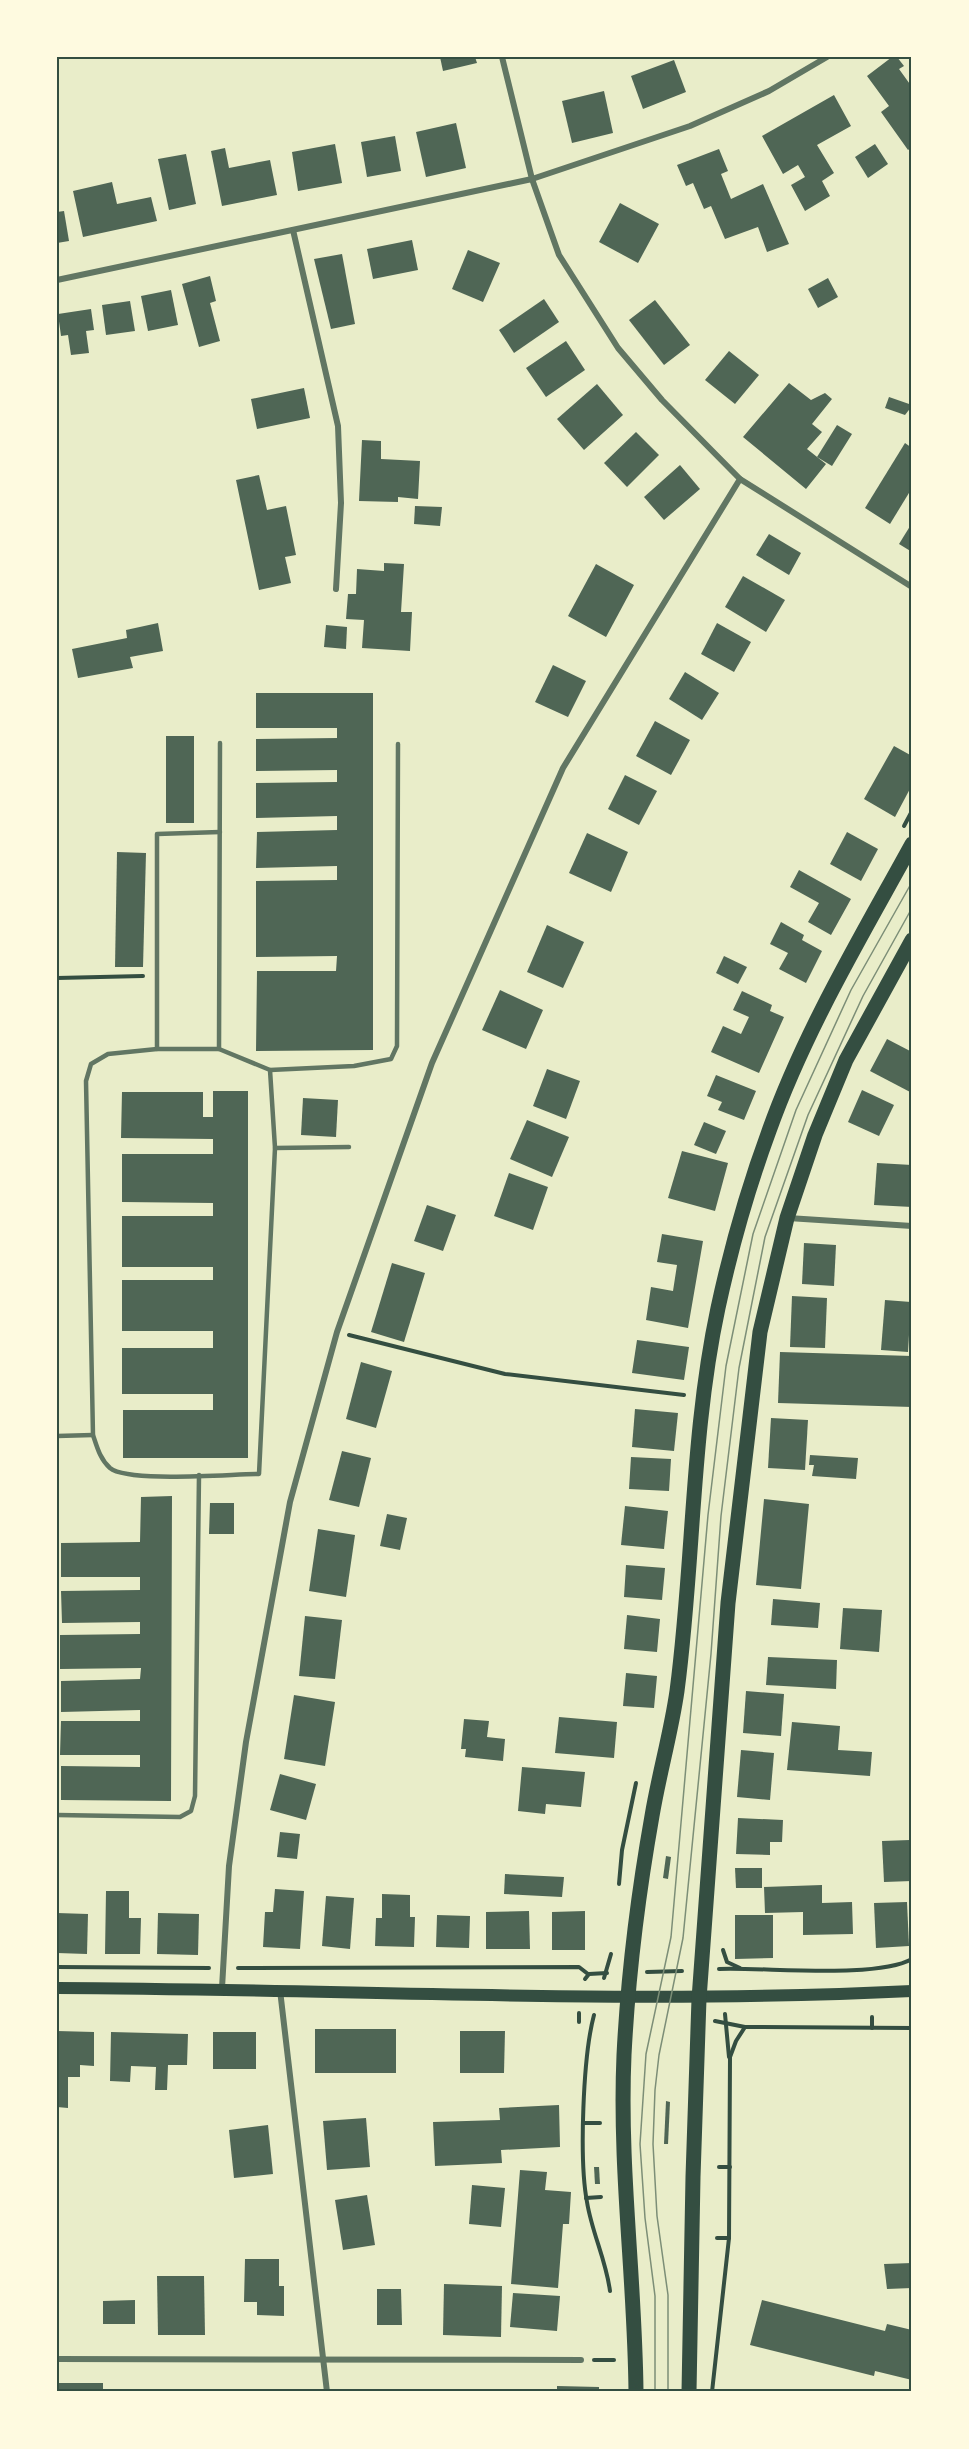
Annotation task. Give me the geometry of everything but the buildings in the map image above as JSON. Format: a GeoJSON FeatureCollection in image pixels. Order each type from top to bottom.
{"type":"FeatureCollection","features":[{"type":"Feature","properties":{"kind":"main road"},"geometry":{"type":"LineString","coordinates":[[636,2392],[623,2168],[623,2072],[628,1996],[652,1815],[677,1689],[704,1397],[718,1311],[740,1217],[770,1129],[805,1044],[912,844]]}},
{"type":"Feature","properties":{"kind":"main road"},"geometry":{"type":"LineString","coordinates":[[689,2392],[699,1999],[728,1603],[760,1332],[787,1218],[815,1135],[846,1060],[912,940]]}},
{"type":"Feature","properties":{"kind":"main road"},"geometry":{"type":"LineString","coordinates":[[57,1988],[222,1988],[699,1999],[912,1991]]}},
{"type":"Feature","properties":{"kind":"street"},"geometry":{"type":"LineString","coordinates":[[502,57],[532,179],[559,255],[618,348],[662,400],[740,479],[912,587]]}},
{"type":"Feature","properties":{"kind":"street"},"geometry":{"type":"LineString","coordinates":[[57,280],[532,179],[690,126],[769,91],[827,57]]}},
{"type":"Feature","properties":{"kind":"street"},"geometry":{"type":"LineString","coordinates":[[293,230],[338,426],[341,502],[336,589]]}},
{"type":"Feature","properties":{"kind":"street"},"geometry":{"type":"LineString","coordinates":[[222,1988],[229,1866],[246,1742],[290,1502],[337,1332],[432,1063],[563,768],[740,479]]}},
{"type":"Feature","properties":{"kind":"street"},"geometry":{"type":"LineString","coordinates":[[787,1218],[912,1226]]}},
{"type":"Feature","properties":{"kind":"street"},"geometry":{"type":"LineString","coordinates":[[280,1990],[327,2392]]}},
{"type":"Feature","properties":{"kind":"street"},"geometry":{"type":"LineString","coordinates":[[57,2359],[581,2360]]}},
{"type":"Feature","properties":{"kind":"lane"},"geometry":{"type":"LineString","coordinates":[[219,1049],[220,743]]}},
{"type":"Feature","properties":{"kind":"lane"},"geometry":{"type":"LineString","coordinates":[[270,1070],[275,1148],[259,1474],[140,1476],[111,1469],[99,1453],[93,1435],[86,1081],[91,1064],[108,1054],[157,1049],[219,1049],[270,1070],[371,1064],[391,1059],[397,1046],[398,744]]}},
{"type":"Feature","properties":{"kind":"lane"},"geometry":{"type":"LineString","coordinates":[[157,1049],[157,834],[220,832]]}},
{"type":"Feature","properties":{"kind":"lane"},"geometry":{"type":"LineString","coordinates":[[275,1148],[349,1147]]}},
{"type":"Feature","properties":{"kind":"lane"},"geometry":{"type":"LineString","coordinates":[[57,1436],[93,1435]]}},
{"type":"Feature","properties":{"kind":"lane"},"geometry":{"type":"LineString","coordinates":[[57,1815],[180,1817],[191,1811],[195,1796],[198,1475]]}},
{"type":"Feature","properties":{"kind":"path"},"geometry":{"type":"LineString","coordinates":[[57,978],[158,976]]}},
{"type":"Feature","properties":{"kind":"path"},"geometry":{"type":"LineString","coordinates":[[337,1332],[505,1374],[688,1395]]}},
{"type":"Feature","properties":{"kind":"path"},"geometry":{"type":"LineString","coordinates":[[724,1941],[723,1952],[727,1962],[740,1968],[848,1970],[899,1967],[912,1959]]}},
{"type":"Feature","properties":{"kind":"path"},"geometry":{"type":"LineString","coordinates":[[611,2301],[608,2272],[592,2227],[586,2198],[584,2123],[590,2031],[613,1943]]}},
{"type":"Feature","properties":{"kind":"path"},"geometry":{"type":"LineString","coordinates":[[57,1966],[579,1967],[589,1974]]}},
{"type":"Feature","properties":{"kind":"path"},"geometry":{"type":"LineString","coordinates":[[872,2017],[872,2028]]}},
{"type":"Feature","properties":{"kind":"path"},"geometry":{"type":"LineString","coordinates":[[712,2392],[729,2238],[728,2108],[730,2057],[736,2041],[745,2028],[912,2028]]}},
{"type":"Feature","properties":{"kind":"path"},"geometry":{"type":"LineString","coordinates":[[584,2123],[600,2123]]}},
{"type":"Feature","properties":{"kind":"path"},"geometry":{"type":"LineString","coordinates":[[719,2167],[730,2167]]}},
{"type":"Feature","properties":{"kind":"path"},"geometry":{"type":"LineString","coordinates":[[586,2198],[601,2197]]}},
{"type":"Feature","properties":{"kind":"path"},"geometry":{"type":"LineString","coordinates":[[717,2238],[729,2238]]}},
{"type":"Feature","properties":{"kind":"path"},"geometry":{"type":"LineString","coordinates":[[614,2350],[614,2371]]}},
{"type":"Feature","properties":{"kind":"tram line"},"geometry":{"type":"LineString","coordinates":[[655,2392],[655,2296],[645,2218],[640,2144],[646,2054],[671,1937],[708,1515],[726,1366],[753,1234],[796,1110],[851,990],[912,882]]}},
{"type":"Feature","properties":{"kind":"tram line"},"geometry":{"type":"LineString","coordinates":[[668,2392],[668,2295],[657,2216],[653,2144],[655,2090],[659,2055],[683,1938],[711,1654],[721,1516],[739,1368],[765,1237],[808,1115],[863,996],[912,908]]}}]}
